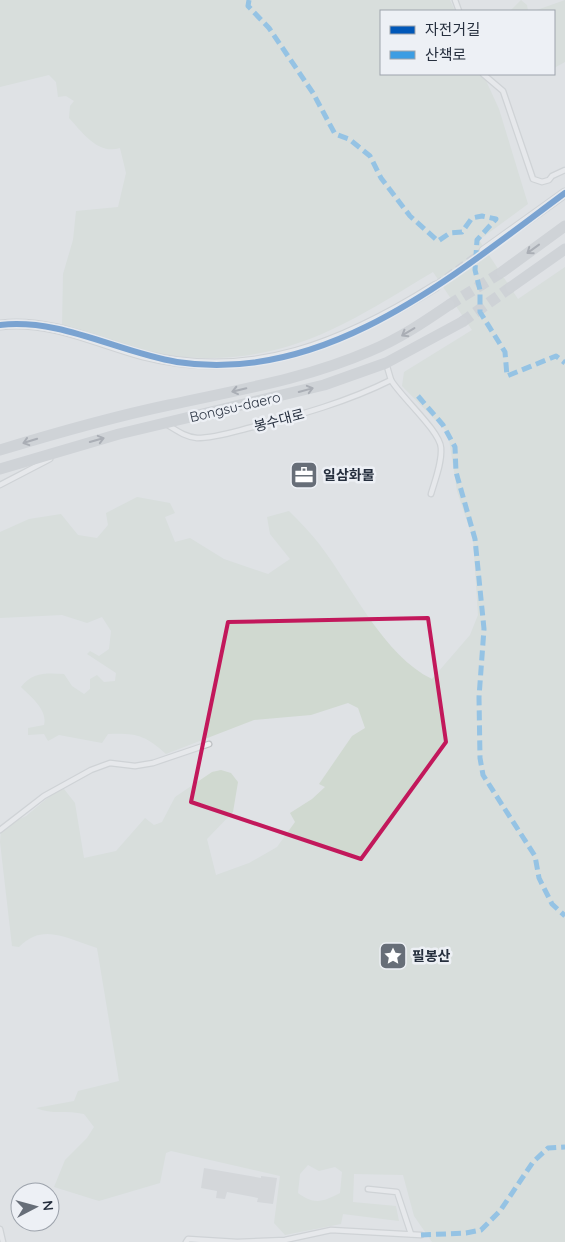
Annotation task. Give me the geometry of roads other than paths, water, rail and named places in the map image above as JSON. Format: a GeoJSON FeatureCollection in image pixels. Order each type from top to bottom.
{"type":"FeatureCollection","features":[{"type":"Feature","properties":{"kind":"main road"},"geometry":{"type":"LineString","coordinates":[[502,272],[565,226]]}},
{"type":"Feature","properties":{"kind":"main road"},"geometry":{"type":"LineString","coordinates":[[511,287],[565,249]]}},
{"type":"Feature","properties":{"kind":"main road","name":"Bongsu-daero"},"geometry":{"type":"LineString","coordinates":[[0,450],[121,416],[300,376],[338,364],[371,351],[407,332],[449,305]]}},
{"type":"Feature","properties":{"kind":"main road","name":"Bongsu-daero"},"geometry":{"type":"LineString","coordinates":[[0,469],[73,447],[165,423],[316,388],[386,363],[462,322]]}},
{"type":"Feature","properties":{"kind":"street"},"geometry":{"type":"LineString","coordinates":[[484,252],[565,192]]}},
{"type":"Feature","properties":{"kind":"street"},"geometry":{"type":"LineString","coordinates":[[0,325],[27,324],[54,327],[129,351],[178,362],[219,364],[243,362],[287,355],[327,343],[385,317],[436,286]]}},
{"type":"Feature","properties":{"kind":"lane"},"geometry":{"type":"LineString","coordinates":[[484,75],[503,91],[533,179],[542,182],[565,170]]}},
{"type":"Feature","properties":{"kind":"lane"},"geometry":{"type":"LineString","coordinates":[[386,363],[391,380],[400,395],[415,409],[440,443],[439,463],[431,494]]}},
{"type":"Feature","properties":{"kind":"lane","name":"봉수대로"},"geometry":{"type":"LineString","coordinates":[[165,423],[183,435],[196,438],[212,436],[307,412],[367,392],[391,380]]}},
{"type":"Feature","properties":{"kind":"lane"},"geometry":{"type":"LineString","coordinates":[[0,485],[73,447]]}},
{"type":"Feature","properties":{"kind":"lane"},"geometry":{"type":"LineString","coordinates":[[0,830],[44,796],[91,770],[110,763],[135,766],[153,763],[209,744]]}},
{"type":"Feature","properties":{"kind":"lane"},"geometry":{"type":"LineString","coordinates":[[368,1189],[397,1192],[411,1234]]}},
{"type":"Feature","properties":{"kind":"lane"},"geometry":{"type":"LineString","coordinates":[[0,1229],[3,1242]]}},
{"type":"Feature","properties":{"kind":"lane"},"geometry":{"type":"LineString","coordinates":[[186,1242],[188,1240],[237,1242],[285,1240],[331,1230],[421,1235]]}},
{"type":"Feature","properties":{"kind":"tunnel"},"geometry":{"type":"LineString","coordinates":[[436,286],[484,251]]}},
{"type":"Feature","properties":{"kind":"tunnel"},"geometry":{"type":"LineString","coordinates":[[449,305],[502,272]]}},
{"type":"Feature","properties":{"kind":"tunnel"},"geometry":{"type":"LineString","coordinates":[[462,322],[511,287]]}},
{"type":"Feature","properties":{"kind":"place","name":"일삼화물"},"geometry":{"type":"Point","coordinates":[304,475]}},
{"type":"Feature","properties":{"kind":"place","name":"필봉산"},"geometry":{"type":"Point","coordinates":[393,956]}}]}
